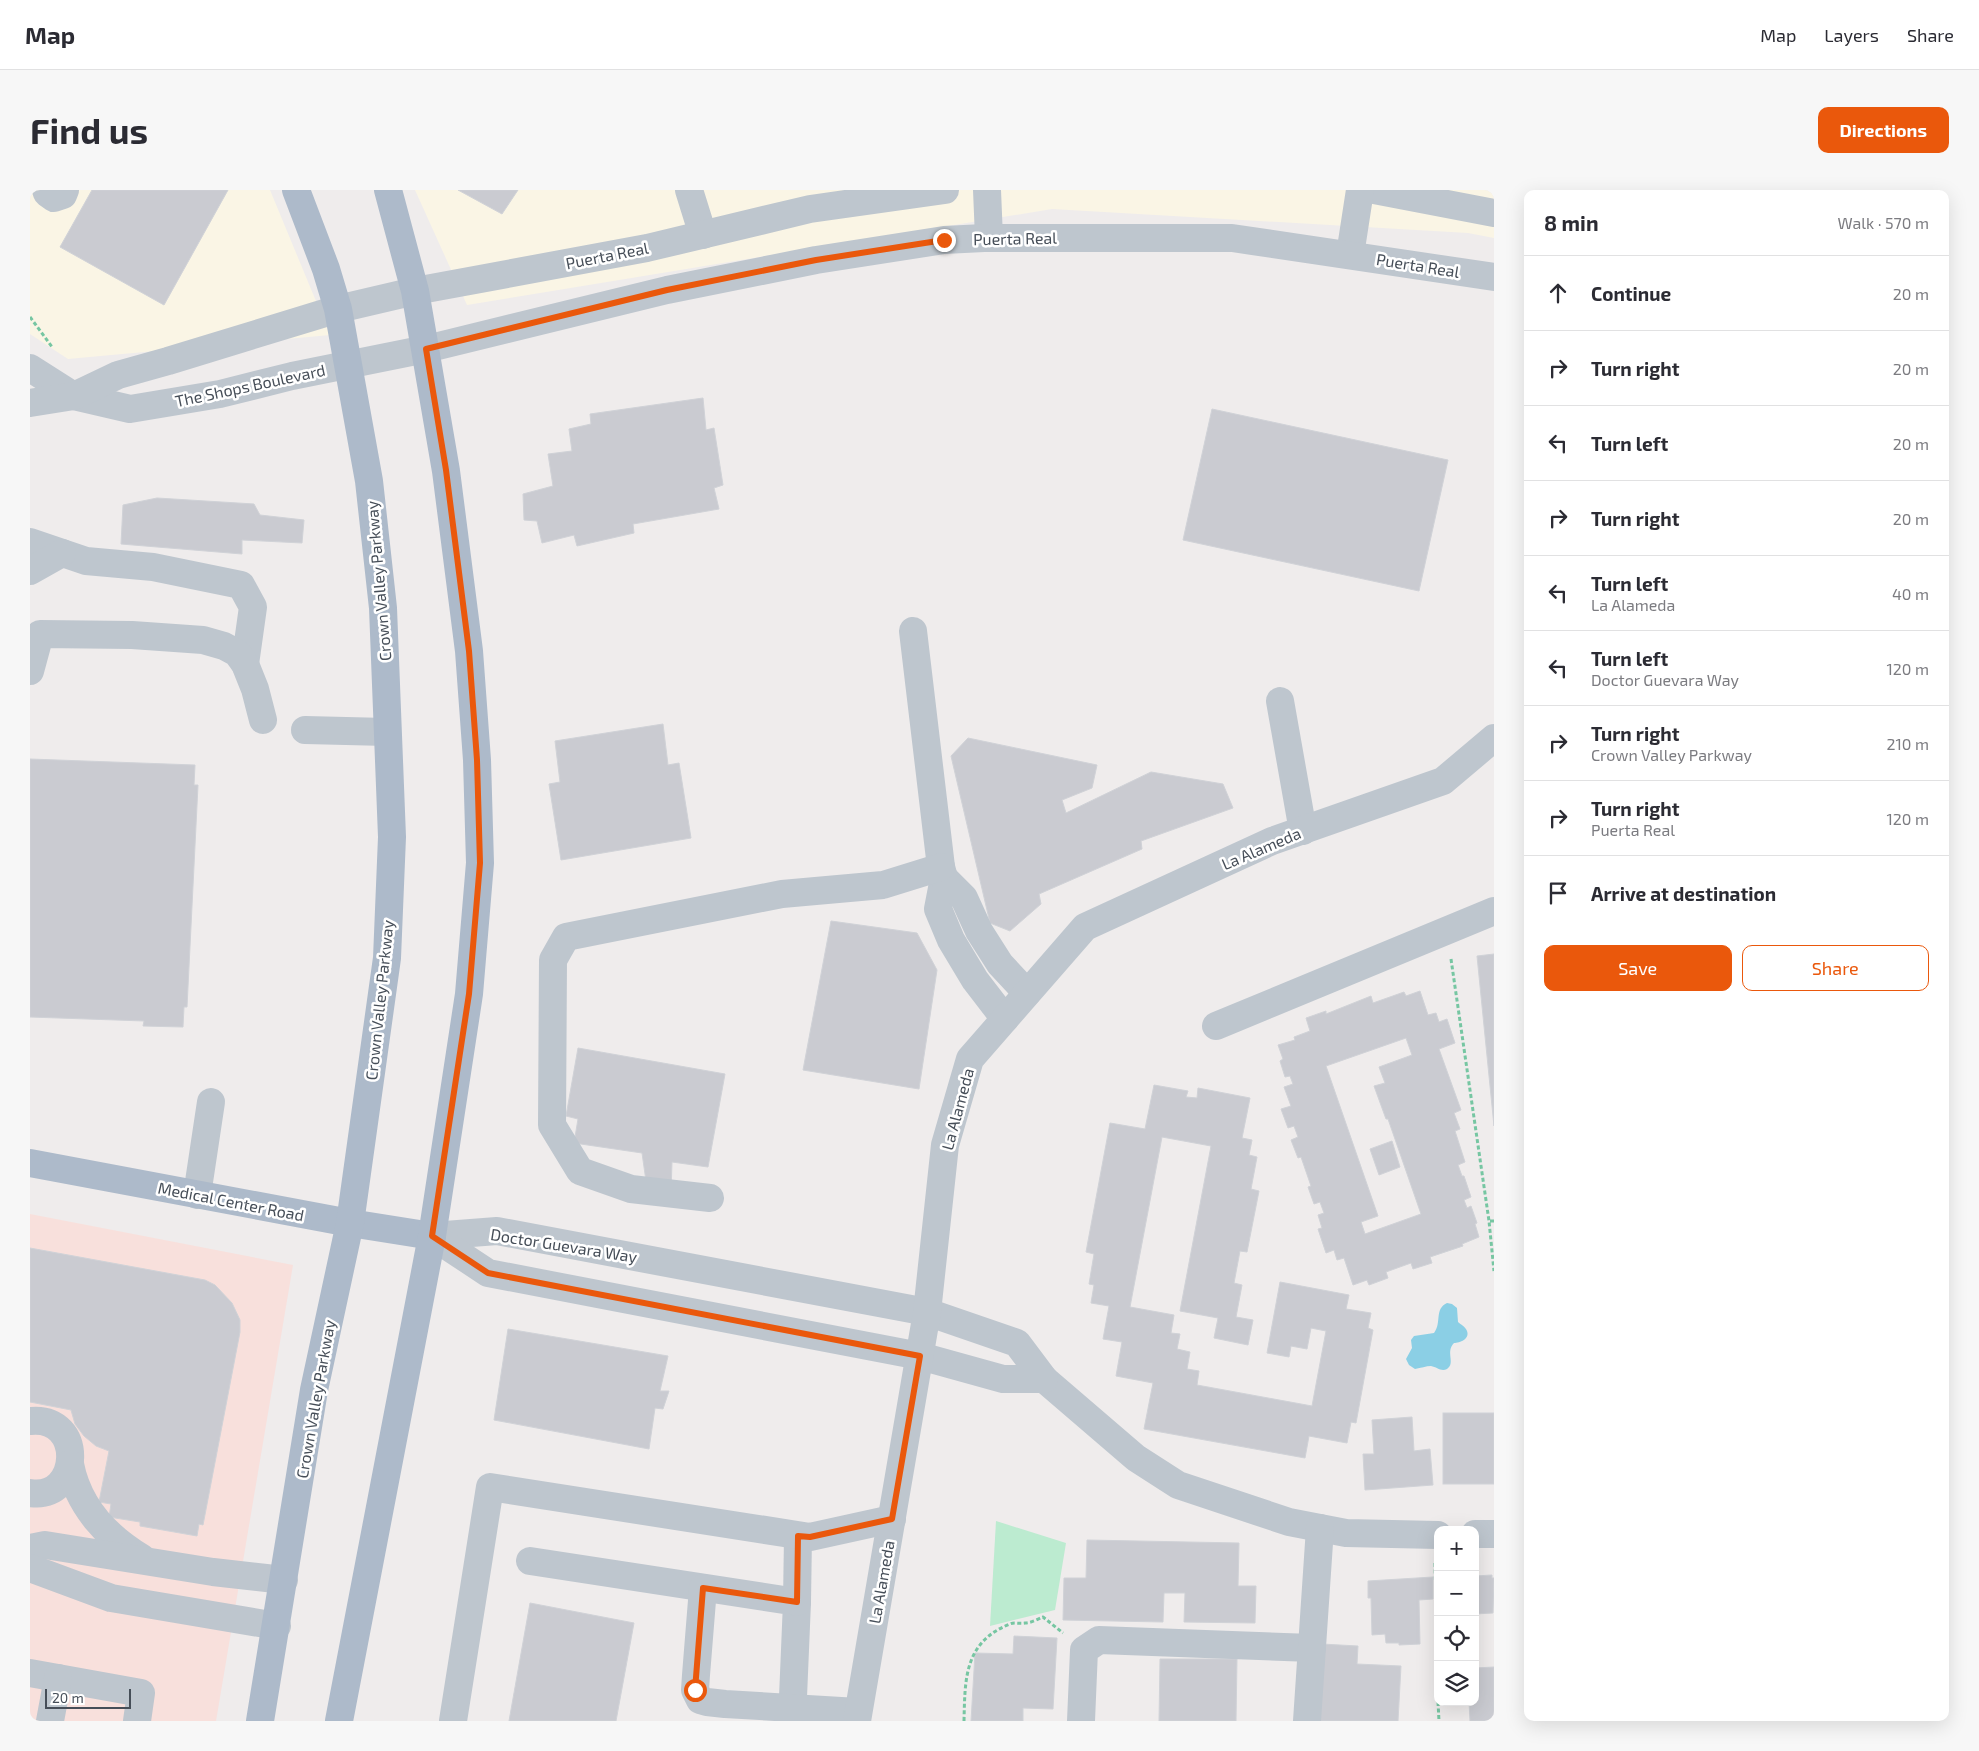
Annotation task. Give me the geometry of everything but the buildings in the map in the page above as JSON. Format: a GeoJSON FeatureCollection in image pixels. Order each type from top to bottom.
{"type":"FeatureCollection","features":[{"type":"Feature","properties":{"kind":"main road","name":"Crown Valley Parkway"},"geometry":{"type":"LineString","coordinates":[[260,1721],[314,1390],[350,1223],[387,958],[392,837],[384,608],[369,481],[338,308],[326,269],[296,190]]}},
{"type":"Feature","properties":{"kind":"main road"},"geometry":{"type":"LineString","coordinates":[[339,1721],[432,1236],[469,994],[480,863],[477,760],[469,651],[446,470],[415,291],[388,190]]}},
{"type":"Feature","properties":{"kind":"main road","name":"Medical Center Road"},"geometry":{"type":"LineString","coordinates":[[30,1163],[350,1223],[432,1236]]}},
{"type":"Feature","properties":{"kind":"street"},"geometry":{"type":"LineString","coordinates":[[46,190],[54,198],[63,195],[65,190]]}},
{"type":"Feature","properties":{"kind":"street"},"geometry":{"type":"LineString","coordinates":[[689,190],[704,234]]}},
{"type":"Feature","properties":{"kind":"street","name":"Puerta Real"},"geometry":{"type":"LineString","coordinates":[[415,291],[647,248],[810,209],[945,190]]}},
{"type":"Feature","properties":{"kind":"street"},"geometry":{"type":"LineString","coordinates":[[987,190],[989,238]]}},
{"type":"Feature","properties":{"kind":"street"},"geometry":{"type":"LineString","coordinates":[[1350,255],[1360,190]]}},
{"type":"Feature","properties":{"kind":"street"},"geometry":{"type":"LineString","coordinates":[[1374,190],[1494,213]]}},
{"type":"Feature","properties":{"kind":"street","name":"Puerta Real"},"geometry":{"type":"LineString","coordinates":[[426,349],[667,290],[816,260],[944,240],[989,238],[1232,238],[1494,277]]}},
{"type":"Feature","properties":{"kind":"street","name":"The Shops Boulevard"},"geometry":{"type":"LineString","coordinates":[[30,403],[74,396],[118,375],[177,359],[338,308],[415,291]]}},
{"type":"Feature","properties":{"kind":"street","name":"The Shops Boulevard"},"geometry":{"type":"LineString","coordinates":[[74,396],[130,409],[220,394],[426,349]]}},
{"type":"Feature","properties":{"kind":"street"},"geometry":{"type":"LineString","coordinates":[[30,368],[74,396]]}},
{"type":"Feature","properties":{"kind":"street"},"geometry":{"type":"LineString","coordinates":[[30,542],[86,561],[153,567],[241,585],[252,607],[245,664]]}},
{"type":"Feature","properties":{"kind":"street"},"geometry":{"type":"LineString","coordinates":[[30,571],[62,553]]}},
{"type":"Feature","properties":{"kind":"street"},"geometry":{"type":"LineString","coordinates":[[913,631],[942,872],[938,909],[951,940],[975,980],[1005,1018]]}},
{"type":"Feature","properties":{"kind":"street"},"geometry":{"type":"LineString","coordinates":[[30,671],[40,634],[203,640],[224,646],[237,653],[245,664],[255,689],[263,720]]}},
{"type":"Feature","properties":{"kind":"street"},"geometry":{"type":"LineString","coordinates":[[1280,701],[1303,831]]}},
{"type":"Feature","properties":{"kind":"street"},"geometry":{"type":"LineString","coordinates":[[305,730],[387,732]]}},
{"type":"Feature","properties":{"kind":"street","name":"La Alameda"},"geometry":{"type":"LineString","coordinates":[[858,1716],[927,1312],[945,1145],[970,1059],[1085,927],[1272,841],[1443,781],[1494,738]]}},
{"type":"Feature","properties":{"kind":"street"},"geometry":{"type":"LineString","coordinates":[[942,872],[964,898],[979,931],[1000,964],[1027,993]]}},
{"type":"Feature","properties":{"kind":"street"},"geometry":{"type":"LineString","coordinates":[[710,1198],[631,1189],[580,1171],[552,1125],[553,960],[566,936],[782,894],[883,885],[942,872]]}},
{"type":"Feature","properties":{"kind":"street"},"geometry":{"type":"LineString","coordinates":[[1216,1026],[1494,911]]}},
{"type":"Feature","properties":{"kind":"street"},"geometry":{"type":"LineString","coordinates":[[198,1194],[211,1102]]}},
{"type":"Feature","properties":{"kind":"street","name":"Doctor Guevara Way"},"geometry":{"type":"LineString","coordinates":[[432,1236],[496,1231],[927,1312],[1016,1343],[1044,1379],[1136,1458],[1178,1485],[1290,1522],[1320,1528],[1346,1533],[1434,1535]]}},
{"type":"Feature","properties":{"kind":"street"},"geometry":{"type":"LineString","coordinates":[[432,1236],[488,1273],[920,1356],[1003,1379],[1044,1379]]}},
{"type":"Feature","properties":{"kind":"street"},"geometry":{"type":"LineString","coordinates":[[30,1421],[49,1423],[62,1433],[70,1448],[70,1464],[74,1482],[80,1496],[115,1540],[147,1562]]}},
{"type":"Feature","properties":{"kind":"street"},"geometry":{"type":"LineString","coordinates":[[30,1493],[42,1493],[57,1485],[63,1479],[70,1464]]}},
{"type":"Feature","properties":{"kind":"street"},"geometry":{"type":"LineString","coordinates":[[453,1721],[490,1487],[810,1537],[892,1519]]}},
{"type":"Feature","properties":{"kind":"street"},"geometry":{"type":"LineString","coordinates":[[1307,1721],[1320,1528]]}},
{"type":"Feature","properties":{"kind":"street"},"geometry":{"type":"LineString","coordinates":[[1479,1534],[1494,1534]]}},
{"type":"Feature","properties":{"kind":"street"},"geometry":{"type":"LineString","coordinates":[[793,1715],[798,1536]]}},
{"type":"Feature","properties":{"kind":"street"},"geometry":{"type":"LineString","coordinates":[[30,1548],[45,1545],[212,1572],[284,1580]]}},
{"type":"Feature","properties":{"kind":"street"},"geometry":{"type":"LineString","coordinates":[[530,1560],[797,1602]]}},
{"type":"Feature","properties":{"kind":"street"},"geometry":{"type":"LineString","coordinates":[[30,1568],[111,1598],[276,1626]]}},
{"type":"Feature","properties":{"kind":"street"},"geometry":{"type":"LineString","coordinates":[[703,1588],[695,1690],[700,1700],[793,1715],[858,1716]]}},
{"type":"Feature","properties":{"kind":"street"},"geometry":{"type":"LineString","coordinates":[[1081,1721],[1084,1650],[1099,1640],[1312,1648]]}},
{"type":"Feature","properties":{"kind":"street"},"geometry":{"type":"LineString","coordinates":[[30,1673],[141,1693],[137,1721]]}},
{"type":"Feature","properties":{"kind":"street"},"geometry":{"type":"LineString","coordinates":[[50,1721],[58,1678]]}},
{"type":"Feature","properties":{"kind":"path"},"geometry":{"type":"LineString","coordinates":[[1447,931],[1489,1221],[1494,1271]]}},
{"type":"Feature","properties":{"kind":"path"},"geometry":{"type":"LineString","coordinates":[[1489,1221],[1494,1221]]}},
{"type":"Feature","properties":{"kind":"path"},"geometry":{"type":"LineString","coordinates":[[1436,1571],[1438,1661]]}},
{"type":"Feature","properties":{"kind":"path"},"geometry":{"type":"LineString","coordinates":[[964,1721],[965,1683],[970,1659],[982,1642],[994,1633],[1011,1623],[1028,1623],[1043,1617],[1084,1650]]}},
{"type":"Feature","properties":{"kind":"path"},"geometry":{"type":"LineString","coordinates":[[1438,1706],[1438,1721]]}},
{"type":"Feature","properties":{"kind":"shaded area"},"geometry":{"type":"Polygon","coordinates":[[[30,190],[270,190],[330,335],[68,359],[30,334],[30,190]]]}},
{"type":"Feature","properties":{"kind":"shaded area"},"geometry":{"type":"Polygon","coordinates":[[[415,190],[1494,190],[1494,238],[1468,233],[1052,209],[467,305],[415,190]]]}},
{"type":"Feature","properties":{"kind":"shaded area"},"geometry":{"type":"Polygon","coordinates":[[[30,1214],[293,1265],[216,1721],[30,1721],[30,1214]]]}},
{"type":"Feature","properties":{"kind":"green space"},"geometry":{"type":"Polygon","coordinates":[[[996,1521],[1066,1543],[1055,1610],[990,1626],[996,1521]]]}},
{"type":"Feature","properties":{"kind":"water"},"geometry":{"type":"Polygon","coordinates":[[[1447,1303],[1457,1308],[1458,1322],[1466,1329],[1468,1334],[1462,1341],[1451,1346],[1451,1364],[1447,1369],[1441,1370],[1431,1366],[1415,1369],[1409,1365],[1406,1359],[1412,1348],[1411,1340],[1414,1336],[1434,1333],[1438,1325],[1439,1312],[1447,1303]]]}},
{"type":"Feature","properties":{"kind":"route"},"geometry":{"type":"LineString","coordinates":[[695,1690],[703,1588],[797,1602],[798,1536],[810,1537],[892,1519],[920,1356],[488,1273],[432,1236],[469,994],[480,863],[477,760],[469,651],[446,470],[426,349],[667,290],[816,260],[944,240]]}}]}
